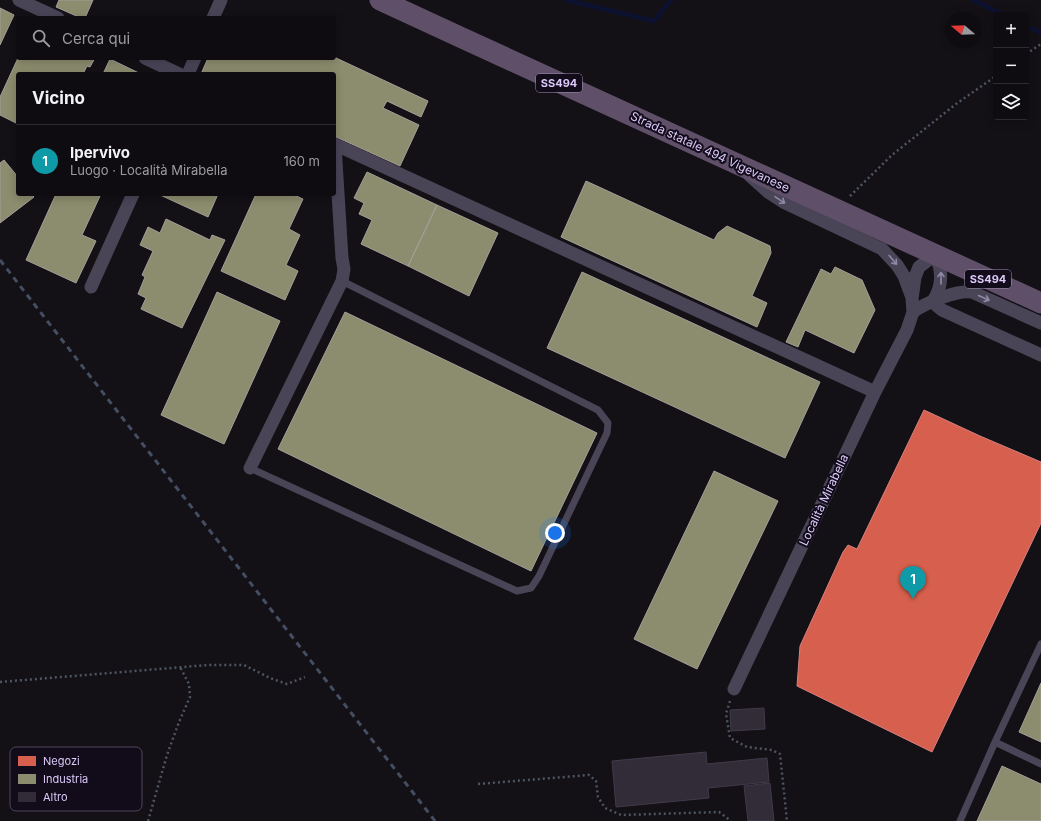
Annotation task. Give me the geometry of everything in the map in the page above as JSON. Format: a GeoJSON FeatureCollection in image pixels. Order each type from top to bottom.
{"type":"FeatureCollection","features":[{"type":"Feature","properties":{"kind":"main road","name":"Strada statale 494 Vigevanese"},"geometry":{"type":"LineString","coordinates":[[380,0],[1041,304]]}},
{"type":"Feature","properties":{"kind":"street"},"geometry":{"type":"LineString","coordinates":[[19,0],[54,16]]}},
{"type":"Feature","properties":{"kind":"street"},"geometry":{"type":"LineString","coordinates":[[214,16],[221,0]]}},
{"type":"Feature","properties":{"kind":"street"},"geometry":{"type":"LineString","coordinates":[[149,60],[175,72]]}},
{"type":"Feature","properties":{"kind":"street"},"geometry":{"type":"LineString","coordinates":[[189,72],[194,60]]}},
{"type":"Feature","properties":{"kind":"street"},"geometry":{"type":"LineString","coordinates":[[336,146],[875,392]]}},
{"type":"Feature","properties":{"kind":"street"},"geometry":{"type":"LineString","coordinates":[[739,166],[768,192],[785,203],[882,249],[890,256],[904,276],[912,299]]}},
{"type":"Feature","properties":{"kind":"street"},"geometry":{"type":"LineString","coordinates":[[250,468],[342,281],[344,269],[336,173]]}},
{"type":"Feature","properties":{"kind":"street"},"geometry":{"type":"LineString","coordinates":[[91,287],[132,196]]}},
{"type":"Feature","properties":{"kind":"street"},"geometry":{"type":"LineString","coordinates":[[913,312],[912,299],[914,277],[920,267],[935,255],[940,264],[941,285],[939,293],[933,301]]}},
{"type":"Feature","properties":{"kind":"street"},"geometry":{"type":"LineString","coordinates":[[913,312],[921,306],[933,301],[965,291],[972,292],[1041,323]]}},
{"type":"Feature","properties":{"kind":"street"},"geometry":{"type":"LineString","coordinates":[[933,301],[942,310],[1041,355]]}},
{"type":"Feature","properties":{"kind":"street","name":"Località Mirabella"},"geometry":{"type":"LineString","coordinates":[[734,689],[875,392],[907,330],[913,312]]}},
{"type":"Feature","properties":{"kind":"lane"},"geometry":{"type":"LineString","coordinates":[[250,468],[517,591],[530,588],[539,576],[607,433],[608,423],[598,410],[342,281]]}},
{"type":"Feature","properties":{"kind":"lane"},"geometry":{"type":"LineString","coordinates":[[960,821],[1041,644]]}},
{"type":"Feature","properties":{"kind":"lane"},"geometry":{"type":"LineString","coordinates":[[995,742],[1041,764]]}},
{"type":"Feature","properties":{"kind":"path"},"geometry":{"type":"LineString","coordinates":[[1029,52],[1041,44]]}},
{"type":"Feature","properties":{"kind":"path"},"geometry":{"type":"LineString","coordinates":[[835,210],[892,155],[956,104],[993,78]]}},
{"type":"Feature","properties":{"kind":"path"},"geometry":{"type":"LineString","coordinates":[[0,682],[208,665],[244,665],[270,678],[287,684],[305,677]]}},
{"type":"Feature","properties":{"kind":"path"},"geometry":{"type":"LineString","coordinates":[[148,821],[167,756],[190,697],[189,684],[180,667]]}},
{"type":"Feature","properties":{"kind":"path"},"geometry":{"type":"LineString","coordinates":[[734,689],[726,714],[730,738],[747,747],[772,750],[780,754],[787,821]]}},
{"type":"Feature","properties":{"kind":"path"},"geometry":{"type":"LineString","coordinates":[[478,784],[590,775],[596,781],[598,797],[605,808],[621,815],[719,812],[731,821]]}},
{"type":"Feature","properties":{"kind":"building: Negozi"},"geometry":{"type":"Polygon","coordinates":[[[924,410],[1041,462],[1041,523],[932,752],[797,686],[800,646],[843,552],[848,545],[857,549],[924,410]]]}},
{"type":"Feature","properties":{"kind":"building: Industria"},"geometry":{"type":"Polygon","coordinates":[[[59,0],[93,0],[86,16],[76,16],[56,7],[59,0]]]}},
{"type":"Feature","properties":{"kind":"building: Industria"},"geometry":{"type":"Polygon","coordinates":[[[0,8],[14,15],[0,45],[0,8]]]}},
{"type":"Feature","properties":{"kind":"building: Industria"},"geometry":{"type":"Polygon","coordinates":[[[336,58],[428,101],[421,117],[387,101],[383,108],[419,125],[400,166],[336,137],[336,72],[202,72],[207,60],[336,60],[336,58]]]}},
{"type":"Feature","properties":{"kind":"building: Industria"},"geometry":{"type":"Polygon","coordinates":[[[17,60],[94,60],[90,67],[87,66],[84,72],[16,72],[16,123],[0,115],[0,97],[17,60]]]}},
{"type":"Feature","properties":{"kind":"building: Industria"},"geometry":{"type":"Polygon","coordinates":[[[110,60],[112,60],[137,72],[104,72],[110,60]]]}},
{"type":"Feature","properties":{"kind":"building: Industria"},"geometry":{"type":"Polygon","coordinates":[[[4,160],[16,175],[16,196],[34,197],[0,223],[0,163],[4,160]]]}},
{"type":"Feature","properties":{"kind":"building: Industria"},"geometry":{"type":"Polygon","coordinates":[[[367,172],[437,205],[408,266],[361,244],[372,220],[359,214],[364,203],[354,198],[367,172]]]}},
{"type":"Feature","properties":{"kind":"building: Industria"},"geometry":{"type":"Polygon","coordinates":[[[586,181],[714,240],[718,233],[727,226],[770,246],[771,253],[752,296],[767,303],[757,327],[561,237],[586,181]]]}},
{"type":"Feature","properties":{"kind":"building: Industria"},"geometry":{"type":"Polygon","coordinates":[[[55,196],[100,196],[82,235],[96,241],[76,283],[26,260],[55,196]]]}},
{"type":"Feature","properties":{"kind":"building: Industria"},"geometry":{"type":"Polygon","coordinates":[[[162,196],[217,196],[208,217],[162,196]]]}},
{"type":"Feature","properties":{"kind":"building: Industria"},"geometry":{"type":"Polygon","coordinates":[[[255,196],[296,196],[303,199],[289,229],[300,235],[286,265],[298,271],[285,300],[221,271],[255,196]]]}},
{"type":"Feature","properties":{"kind":"building: Industria"},"geometry":{"type":"Polygon","coordinates":[[[437,205],[498,233],[469,296],[408,266],[437,205]]]}},
{"type":"Feature","properties":{"kind":"building: Industria"},"geometry":{"type":"Polygon","coordinates":[[[166,219],[210,240],[212,235],[225,240],[182,328],[141,309],[146,298],[138,294],[145,277],[142,275],[153,251],[140,245],[148,227],[160,233],[166,219]]]}},
{"type":"Feature","properties":{"kind":"building: Industria"},"geometry":{"type":"Polygon","coordinates":[[[835,267],[862,280],[875,310],[854,353],[805,330],[798,347],[786,342],[821,269],[831,274],[835,267]]]}},
{"type":"Feature","properties":{"kind":"building: Industria"},"geometry":{"type":"Polygon","coordinates":[[[582,272],[820,382],[785,458],[547,348],[582,272]]]}},
{"type":"Feature","properties":{"kind":"building: Industria"},"geometry":{"type":"Polygon","coordinates":[[[217,292],[280,321],[224,444],[161,415],[217,292]]]}},
{"type":"Feature","properties":{"kind":"building: Industria"},"geometry":{"type":"Polygon","coordinates":[[[345,312],[597,433],[531,571],[278,449],[345,312]]]}},
{"type":"Feature","properties":{"kind":"building: Industria"},"geometry":{"type":"Polygon","coordinates":[[[714,471],[778,501],[697,669],[634,639],[714,471]]]}},
{"type":"Feature","properties":{"kind":"building: Industria"},"geometry":{"type":"Polygon","coordinates":[[[1041,683],[1041,742],[1019,732],[1041,683]]]}},
{"type":"Feature","properties":{"kind":"building: Industria"},"geometry":{"type":"Polygon","coordinates":[[[1002,766],[1041,784],[1041,821],[977,821],[1002,766]]]}},
{"type":"Feature","properties":{"kind":"building: Altro"},"geometry":{"type":"Polygon","coordinates":[[[764,708],[765,729],[731,731],[730,710],[764,708]]]}},
{"type":"Feature","properties":{"kind":"building: Altro"},"geometry":{"type":"Polygon","coordinates":[[[706,752],[707,764],[767,758],[769,782],[708,788],[709,798],[616,807],[612,761],[706,752]]]}},
{"type":"Feature","properties":{"kind":"building: Altro"},"geometry":{"type":"Polygon","coordinates":[[[770,783],[774,821],[748,821],[744,786],[770,783]]]}},
{"type":"Feature","properties":{"kind":"waterway"},"geometry":{"type":"LineString","coordinates":[[566,0],[654,21],[671,0]]}},
{"type":"Feature","properties":{"kind":"waterway"},"geometry":{"type":"LineString","coordinates":[[973,0],[998,12]]}},
{"type":"Feature","properties":{"kind":"waterway"},"geometry":{"type":"LineString","coordinates":[[1029,27],[1041,33]]}},
{"type":"Feature","properties":{"kind":"railway"},"geometry":{"type":"LineString","coordinates":[[0,260],[435,821]]}},
{"type":"Feature","properties":{"kind":"place","name":"Ipervivo"},"geometry":{"type":"Point","coordinates":[913,599]}}]}
